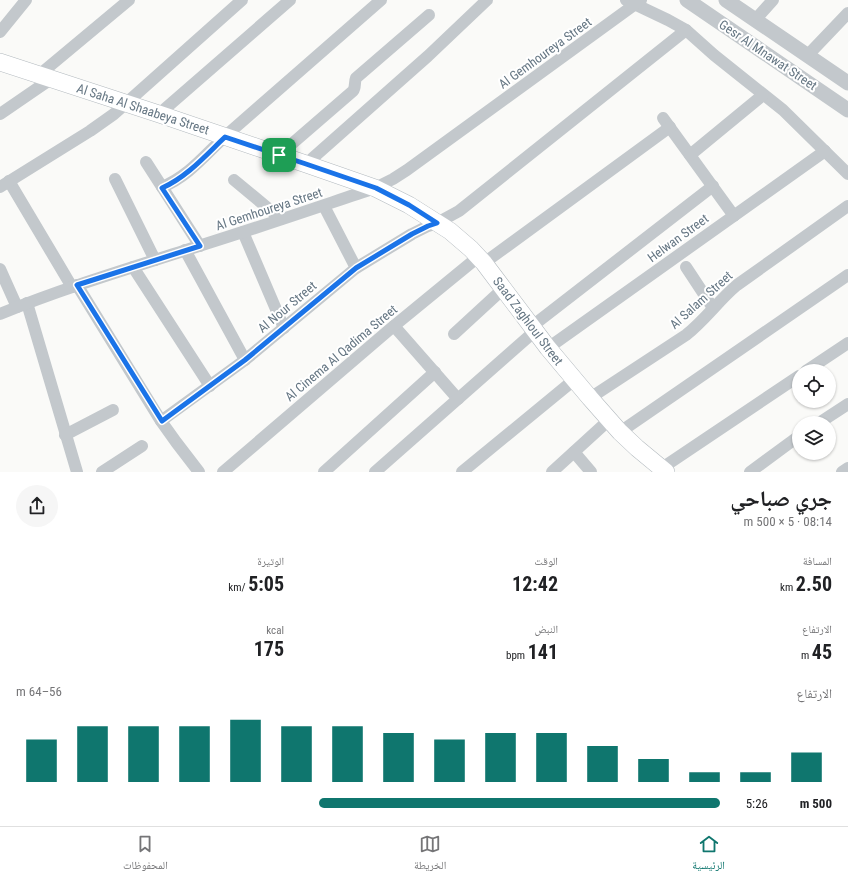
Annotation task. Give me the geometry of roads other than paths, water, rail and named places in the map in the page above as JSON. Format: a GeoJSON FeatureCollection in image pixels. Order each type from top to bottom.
{"type":"FeatureCollection","features":[{"type":"Feature","properties":{"kind":"main road","name":"Al Saha Al Shaabeya Street"},"geometry":{"type":"LineString","coordinates":[[0,62],[159,114],[376,188]]}},
{"type":"Feature","properties":{"kind":"main road","name":"Saad Zaghloul Street"},"geometry":{"type":"LineString","coordinates":[[376,188],[409,205],[450,231],[471,249],[504,288],[533,329],[574,380],[615,426],[637,448],[664,470]]}},
{"type":"Feature","properties":{"kind":"street"},"geometry":{"type":"LineString","coordinates":[[0,32],[26,0]]}},
{"type":"Feature","properties":{"kind":"street"},"geometry":{"type":"LineString","coordinates":[[0,114],[45,77],[129,0]]}},
{"type":"Feature","properties":{"kind":"street"},"geometry":{"type":"LineString","coordinates":[[199,472],[176,442],[5,184],[90,131],[114,114],[242,0]]}},
{"type":"Feature","properties":{"kind":"street"},"geometry":{"type":"LineString","coordinates":[[159,114],[290,0]]}},
{"type":"Feature","properties":{"kind":"street"},"geometry":{"type":"LineString","coordinates":[[162,188],[171,184],[188,172],[225,137],[381,0]]}},
{"type":"Feature","properties":{"kind":"street"},"geometry":{"type":"LineString","coordinates":[[306,164],[417,67],[487,0]]}},
{"type":"Feature","properties":{"kind":"street","name":"Gesr Al Mnawat Street"},"geometry":{"type":"LineString","coordinates":[[726,0],[848,83]]}},
{"type":"Feature","properties":{"kind":"street"},"geometry":{"type":"LineString","coordinates":[[755,20],[773,0]]}},
{"type":"Feature","properties":{"kind":"street"},"geometry":{"type":"LineString","coordinates":[[634,1],[686,30],[714,55],[782,110],[848,174]]}},
{"type":"Feature","properties":{"kind":"street","name":"Al Gemhoureya Street"},"geometry":{"type":"LineString","coordinates":[[0,314],[74,286],[376,188],[393,179],[420,161],[634,1]]}},
{"type":"Feature","properties":{"kind":"street","name":"Gesr Al Mnawat Street"},"geometry":{"type":"LineString","coordinates":[[695,2],[848,110]]}},
{"type":"Feature","properties":{"kind":"street"},"geometry":{"type":"LineString","coordinates":[[807,56],[848,13]]}},
{"type":"Feature","properties":{"kind":"street"},"geometry":{"type":"LineString","coordinates":[[279,155],[353,92],[356,78],[429,15]]}},
{"type":"Feature","properties":{"kind":"street","name":"Al Nour Street"},"geometry":{"type":"LineString","coordinates":[[162,421],[245,360],[356,268],[412,234],[459,211],[686,30]]}},
{"type":"Feature","properties":{"kind":"street"},"geometry":{"type":"LineString","coordinates":[[734,216],[690,155],[763,95]]}},
{"type":"Feature","properties":{"kind":"street","name":"Al Cinema Al Qadima Street"},"geometry":{"type":"LineString","coordinates":[[223,472],[394,326],[666,122],[690,155]]}},
{"type":"Feature","properties":{"kind":"street","name":"Helwan Street"},"geometry":{"type":"LineString","coordinates":[[548,348],[824,151]]}},
{"type":"Feature","properties":{"kind":"street"},"geometry":{"type":"LineString","coordinates":[[146,162],[200,246]]}},
{"type":"Feature","properties":{"kind":"street"},"geometry":{"type":"LineString","coordinates":[[115,179],[155,260]]}},
{"type":"Feature","properties":{"kind":"street"},"geometry":{"type":"LineString","coordinates":[[234,180],[281,220]]}},
{"type":"Feature","properties":{"kind":"street"},"geometry":{"type":"LineString","coordinates":[[375,472],[533,329],[712,186]]}},
{"type":"Feature","properties":{"kind":"street"},"geometry":{"type":"LineString","coordinates":[[324,206],[356,268]]}},
{"type":"Feature","properties":{"kind":"street","name":"Al Salam Street"},"geometry":{"type":"LineString","coordinates":[[590,398],[686,335],[696,327],[729,292],[848,206]]}},
{"type":"Feature","properties":{"kind":"street"},"geometry":{"type":"LineString","coordinates":[[243,232],[284,328]]}},
{"type":"Feature","properties":{"kind":"street"},"geometry":{"type":"LineString","coordinates":[[185,250],[245,360]]}},
{"type":"Feature","properties":{"kind":"street"},"geometry":{"type":"LineString","coordinates":[[133,267],[210,386]]}},
{"type":"Feature","properties":{"kind":"street"},"geometry":{"type":"LineString","coordinates":[[686,267],[713,308]]}},
{"type":"Feature","properties":{"kind":"street"},"geometry":{"type":"LineString","coordinates":[[0,269],[22,305],[76,472]]}},
{"type":"Feature","properties":{"kind":"street"},"geometry":{"type":"LineString","coordinates":[[552,472],[574,452],[848,275]]}},
{"type":"Feature","properties":{"kind":"street"},"geometry":{"type":"LineString","coordinates":[[454,334],[504,288]]}},
{"type":"Feature","properties":{"kind":"street"},"geometry":{"type":"LineString","coordinates":[[394,326],[458,398]]}},
{"type":"Feature","properties":{"kind":"street"},"geometry":{"type":"LineString","coordinates":[[816,364],[848,343]]}},
{"type":"Feature","properties":{"kind":"street"},"geometry":{"type":"LineString","coordinates":[[324,472],[435,372]]}},
{"type":"Feature","properties":{"kind":"street"},"geometry":{"type":"LineString","coordinates":[[462,472],[574,380]]}},
{"type":"Feature","properties":{"kind":"street"},"geometry":{"type":"LineString","coordinates":[[664,470],[792,381]]}},
{"type":"Feature","properties":{"kind":"street"},"geometry":{"type":"LineString","coordinates":[[830,416],[848,404]]}},
{"type":"Feature","properties":{"kind":"street"},"geometry":{"type":"LineString","coordinates":[[65,435],[112,410]]}},
{"type":"Feature","properties":{"kind":"street"},"geometry":{"type":"LineString","coordinates":[[750,472],[792,441]]}},
{"type":"Feature","properties":{"kind":"street"},"geometry":{"type":"LineString","coordinates":[[102,472],[142,446]]}},
{"type":"Feature","properties":{"kind":"street"},"geometry":{"type":"LineString","coordinates":[[574,452],[591,472]]}},
{"type":"Feature","properties":{"kind":"street"},"geometry":{"type":"LineString","coordinates":[[842,472],[848,468]]}}]}
